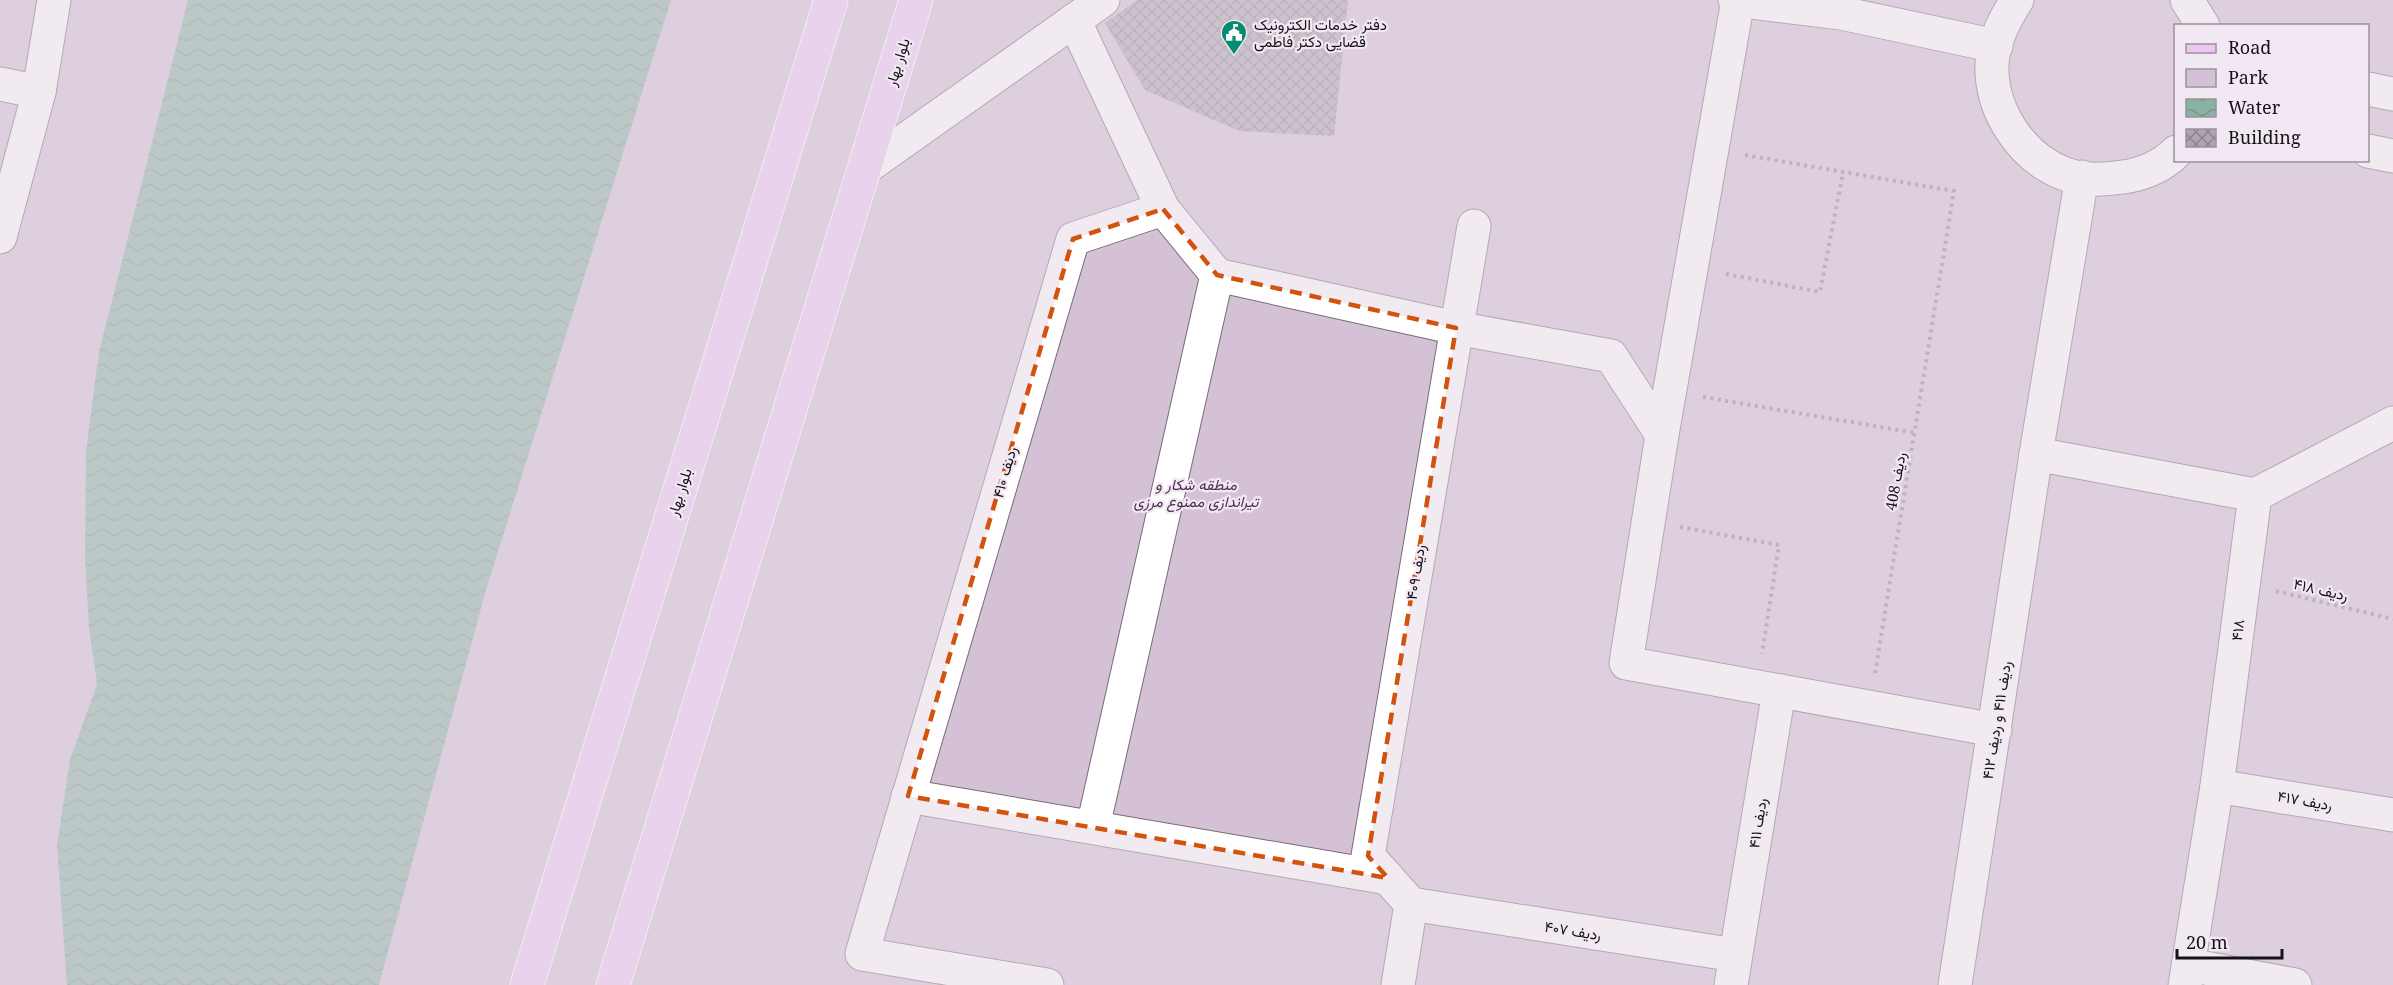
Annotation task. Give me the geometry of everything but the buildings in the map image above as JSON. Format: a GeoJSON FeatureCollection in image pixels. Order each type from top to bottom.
{"type":"FeatureCollection","features":[{"type":"Feature","properties":{"kind":"main road","name":"بلوار بهار"},"geometry":{"type":"LineString","coordinates":[[528,985],[831,0]]}},
{"type":"Feature","properties":{"kind":"main road","name":"بلوار بهار"},"geometry":{"type":"LineString","coordinates":[[613,985],[916,0]]}},
{"type":"Feature","properties":{"kind":"street"},"geometry":{"type":"LineString","coordinates":[[0,237],[39,92],[54,0]]}},
{"type":"Feature","properties":{"kind":"street"},"geometry":{"type":"LineString","coordinates":[[864,169],[1103,0]]}},
{"type":"Feature","properties":{"kind":"street"},"geometry":{"type":"LineString","coordinates":[[1995,730],[1626,663],[1662,435],[1737,0],[1841,13],[1996,46]]}},
{"type":"Feature","properties":{"kind":"street"},"geometry":{"type":"LineString","coordinates":[[2017,0],[2000,27],[1992,62],[1995,98],[2010,130],[2034,157],[2065,174],[2102,181],[2139,175],[2174,153]]}},
{"type":"Feature","properties":{"kind":"street"},"geometry":{"type":"LineString","coordinates":[[2187,0],[2202,24]]}},
{"type":"Feature","properties":{"kind":"street"},"geometry":{"type":"LineString","coordinates":[[1074,20],[1163,209],[1217,275],[1456,328],[1611,356],[1662,435]]}},
{"type":"Feature","properties":{"kind":"street"},"geometry":{"type":"LineString","coordinates":[[0,84],[39,92]]}},
{"type":"Feature","properties":{"kind":"street"},"geometry":{"type":"LineString","coordinates":[[2369,89],[2393,94]]}},
{"type":"Feature","properties":{"kind":"street"},"geometry":{"type":"LineString","coordinates":[[2369,151],[2393,156]]}},
{"type":"Feature","properties":{"kind":"street","name":"ردیف ۴۱۱ و ردیف ۴۱۲"},"geometry":{"type":"LineString","coordinates":[[1955,985],[2036,454],[2082,177]]}},
{"type":"Feature","properties":{"kind":"street","name":"ردیف ۴۱۰"},"geometry":{"type":"LineString","coordinates":[[908,796],[1073,239],[1163,209]]}},
{"type":"Feature","properties":{"kind":"street","name":"ردیف ۴۰۹"},"geometry":{"type":"LineString","coordinates":[[1410,904],[1368,856],[1474,226]]}},
{"type":"Feature","properties":{"kind":"street"},"geometry":{"type":"LineString","coordinates":[[1093,827],[1217,275]]}},
{"type":"Feature","properties":{"kind":"street"},"geometry":{"type":"LineString","coordinates":[[2036,454],[2255,495],[2393,423]]}},
{"type":"Feature","properties":{"kind":"street","name":"۴۱۸"},"geometry":{"type":"LineString","coordinates":[[2187,975],[2217,786],[2255,495]]}},
{"type":"Feature","properties":{"kind":"street","name":"ردیف ۴۱۱"},"geometry":{"type":"LineString","coordinates":[[1733,970],[1768,689]]}},
{"type":"Feature","properties":{"kind":"street","name":"ردیف ۴۱۷"},"geometry":{"type":"LineString","coordinates":[[2217,786],[2393,815]]}},
{"type":"Feature","properties":{"kind":"street"},"geometry":{"type":"LineString","coordinates":[[1047,985],[862,954],[908,796],[1388,878]]}},
{"type":"Feature","properties":{"kind":"street"},"geometry":{"type":"LineString","coordinates":[[1398,985],[1410,904]]}},
{"type":"Feature","properties":{"kind":"street","name":"ردیف ۴۰۷"},"geometry":{"type":"LineString","coordinates":[[1410,904],[1733,970]]}},
{"type":"Feature","properties":{"kind":"street"},"geometry":{"type":"LineString","coordinates":[[2187,975],[2295,985]]}},
{"type":"Feature","properties":{"kind":"path"},"geometry":{"type":"LineString","coordinates":[[1712,149],[1954,191],[1916,433]]}},
{"type":"Feature","properties":{"kind":"path"},"geometry":{"type":"LineString","coordinates":[[1692,267],[1820,292],[1843,172]]}},
{"type":"Feature","properties":{"kind":"path","name":"ردیف 408"},"geometry":{"type":"LineString","coordinates":[[1670,391],[1916,433],[1869,708]]}},
{"type":"Feature","properties":{"kind":"path"},"geometry":{"type":"LineString","coordinates":[[1650,521],[1779,544],[1768,689]]}},
{"type":"Feature","properties":{"kind":"path","name":"ردیف ۴۱۸"},"geometry":{"type":"LineString","coordinates":[[2243,583],[2393,619]]}},
{"type":"Feature","properties":{"kind":"highlighted area"},"geometry":{"type":"Polygon","coordinates":[[[1163,209],[1217,275],[1456,328],[1368,856],[1388,878],[908,796],[1073,239],[1163,209]]]}},
{"type":"Feature","properties":{"kind":"green space","name":"منطقه شکار و تیراندازی ممنوع مرزی"},"geometry":{"type":"Polygon","coordinates":[[[0,0],[2393,0],[2393,985],[0,985],[0,0]]]}},
{"type":"Feature","properties":{"kind":"water"},"geometry":{"type":"Polygon","coordinates":[[[188,0],[671,0],[486,590],[379,985],[67,985],[57,845],[70,760],[97,684],[89,628],[85,560],[86,451],[99,352],[188,0]]]}},
{"type":"Feature","properties":{"kind":"place","name":"دفتر خدمات الکترونیک قضایی دکتر فاطمی"},"geometry":{"type":"Point","coordinates":[1234,56]}}]}
